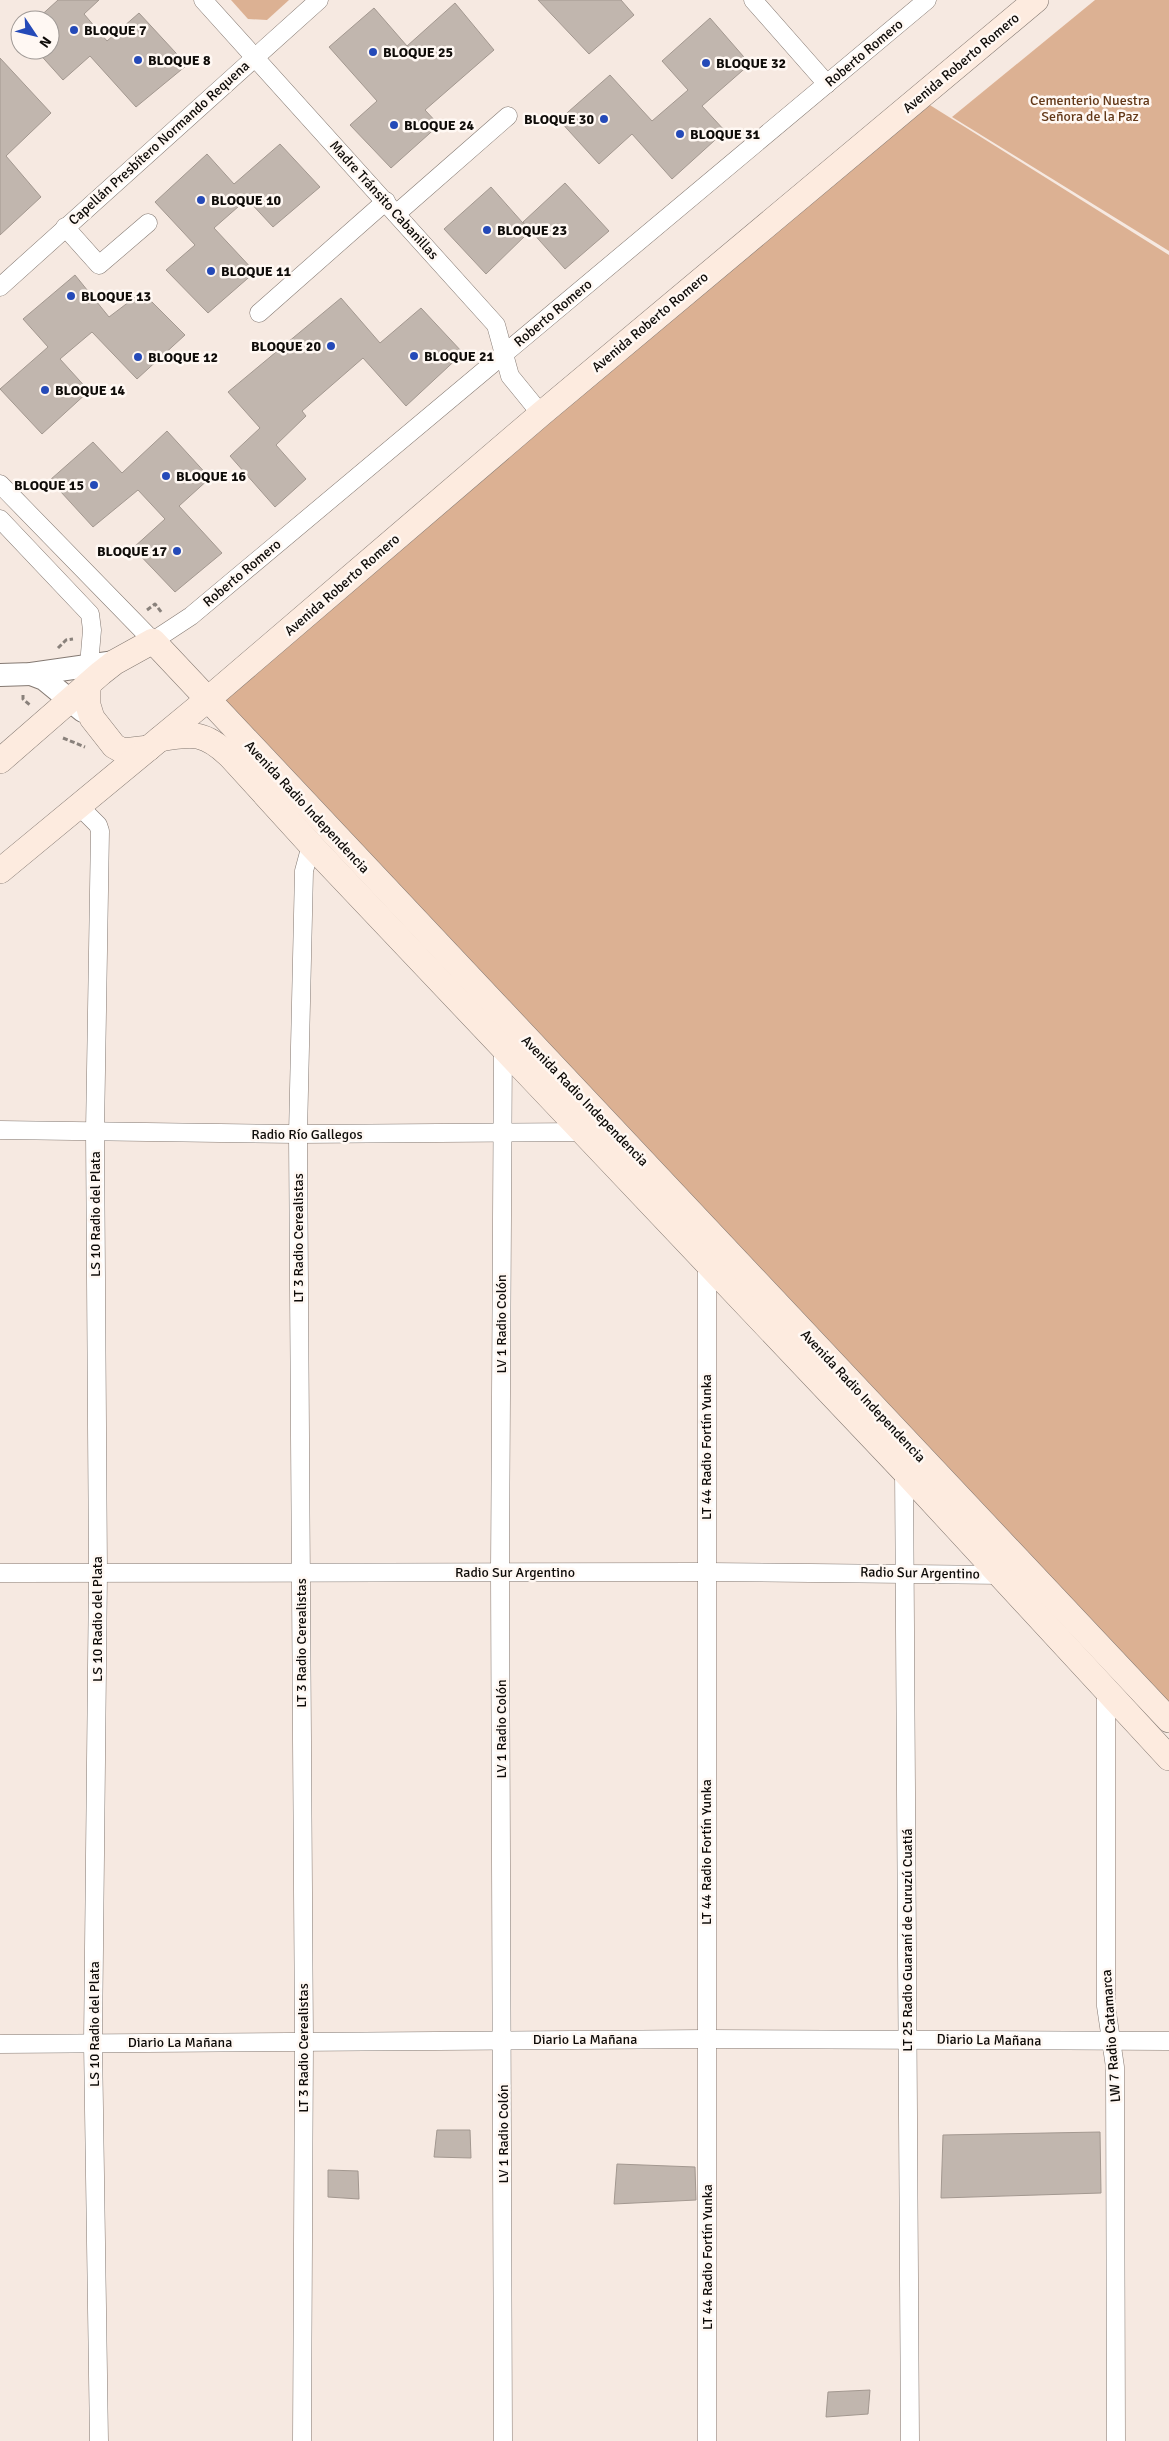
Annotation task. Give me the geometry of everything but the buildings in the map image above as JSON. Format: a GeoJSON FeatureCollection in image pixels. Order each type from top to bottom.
{"type":"FeatureCollection","features":[{"type":"Feature","properties":{"kind":"main road","name":"Avenida Roberto Romero"},"geometry":{"type":"LineString","coordinates":[[0,871],[268,649],[541,414],[1036,0]]}},
{"type":"Feature","properties":{"kind":"main road"},"geometry":{"type":"LineString","coordinates":[[0,761],[83,684],[115,662],[153,641]]}},
{"type":"Feature","properties":{"kind":"main road","name":"Avenida Radio Independencia"},"geometry":{"type":"LineString","coordinates":[[153,641],[504,1016],[1169,1720]]}},
{"type":"Feature","properties":{"kind":"main road","name":"Avenida Roberto Romero"},"geometry":{"type":"LineString","coordinates":[[179,670],[193,677],[216,677],[231,671],[268,649]]}},
{"type":"Feature","properties":{"kind":"main road","name":"Avenida Radio Independencia"},"geometry":{"type":"LineString","coordinates":[[83,684],[92,718],[114,746],[124,752],[197,734],[220,747],[904,1472],[1169,1758]]}},
{"type":"Feature","properties":{"kind":"street","name":"Madre Tránsito Cabanillas"},"geometry":{"type":"LineString","coordinates":[[203,0],[496,325],[510,376],[541,414]]}},
{"type":"Feature","properties":{"kind":"street","name":"Capellán Presbítero Normando Requena"},"geometry":{"type":"LineString","coordinates":[[0,286],[254,56],[319,0]]}},
{"type":"Feature","properties":{"kind":"street"},"geometry":{"type":"LineString","coordinates":[[753,0],[826,84]]}},
{"type":"Feature","properties":{"kind":"street","name":"Roberto Romero"},"geometry":{"type":"LineString","coordinates":[[153,641],[191,616],[928,0]]}},
{"type":"Feature","properties":{"kind":"street"},"geometry":{"type":"LineString","coordinates":[[259,313],[508,116]]}},
{"type":"Feature","properties":{"kind":"street"},"geometry":{"type":"LineString","coordinates":[[65,227],[99,265],[148,224]]}},
{"type":"Feature","properties":{"kind":"street","name":"Avenida Radio Independencia"},"geometry":{"type":"LineString","coordinates":[[0,484],[153,641]]}},
{"type":"Feature","properties":{"kind":"street","name":"Avenida Radio Independencia"},"geometry":{"type":"LineString","coordinates":[[0,519],[90,614],[92,630],[83,684]]}},
{"type":"Feature","properties":{"kind":"street"},"geometry":{"type":"LineString","coordinates":[[31,674],[44,679],[83,684]]}},
{"type":"Feature","properties":{"kind":"street"},"geometry":{"type":"LineString","coordinates":[[0,675],[31,674],[83,684]]}},
{"type":"Feature","properties":{"kind":"street","name":"LS 10 Radio del Plata"},"geometry":{"type":"LineString","coordinates":[[78,805],[98,825],[100,831],[95,1131],[98,1573],[93,2043],[99,2441]]}},
{"type":"Feature","properties":{"kind":"street","name":"LT 3 Radio Cerealistas"},"geometry":{"type":"LineString","coordinates":[[302,2441],[304,2042],[298,1134],[304,871],[311,845]]}},
{"type":"Feature","properties":{"kind":"street","name":"LV 1 Radio Colón"},"geometry":{"type":"LineString","coordinates":[[503,2441],[500,1572],[501,1133],[504,1016]]}},
{"type":"Feature","properties":{"kind":"street","name":"Radio Río Gallegos"},"geometry":{"type":"LineString","coordinates":[[0,1130],[298,1134],[615,1132]]}},
{"type":"Feature","properties":{"kind":"street","name":"LT 44 Radio Fortín Yunka"},"geometry":{"type":"LineString","coordinates":[[707,1263],[707,2441]]}},
{"type":"Feature","properties":{"kind":"street","name":"LT 25 Radio Guaraní de Curuzú Cuatiá"},"geometry":{"type":"LineString","coordinates":[[903,1438],[910,2441]]}},
{"type":"Feature","properties":{"kind":"street","name":"Radio Sur Argentino"},"geometry":{"type":"LineString","coordinates":[[0,1573],[706,1572],[1030,1574]]}},
{"type":"Feature","properties":{"kind":"street","name":"LW 7 Radio Catamarca"},"geometry":{"type":"LineString","coordinates":[[1106,1691],[1106,2006],[1115,2067],[1116,2441]]}},
{"type":"Feature","properties":{"kind":"street","name":"Diario La Mañana"},"geometry":{"type":"LineString","coordinates":[[0,2044],[706,2039],[1169,2041]]}},
{"type":"Feature","properties":{"kind":"green space"},"geometry":{"type":"Polygon","coordinates":[[[231,0],[289,0],[267,20],[248,19],[231,0]]]}},
{"type":"Feature","properties":{"kind":"green space","name":"Cementerio Nuestra Señora de la Paz"},"geometry":{"type":"Polygon","coordinates":[[[1095,0],[1169,0],[1169,251],[952,117],[1095,0]]]}},
{"type":"Feature","properties":{"kind":"green space"},"geometry":{"type":"Polygon","coordinates":[[[925,102],[1169,255],[1169,1714],[219,701],[925,102]]]}},
{"type":"Feature","properties":{"kind":"place","name":"BLOQUE 7"},"geometry":{"type":"Point","coordinates":[74,30]}},
{"type":"Feature","properties":{"kind":"place","name":"BLOQUE 25"},"geometry":{"type":"Point","coordinates":[373,52]}},
{"type":"Feature","properties":{"kind":"place","name":"BLOQUE 8"},"geometry":{"type":"Point","coordinates":[138,60]}},
{"type":"Feature","properties":{"kind":"place","name":"BLOQUE 32"},"geometry":{"type":"Point","coordinates":[706,63]}},
{"type":"Feature","properties":{"kind":"place","name":"BLOQUE 30"},"geometry":{"type":"Point","coordinates":[604,119]}},
{"type":"Feature","properties":{"kind":"place","name":"BLOQUE 24"},"geometry":{"type":"Point","coordinates":[394,125]}},
{"type":"Feature","properties":{"kind":"place","name":"BLOQUE 31"},"geometry":{"type":"Point","coordinates":[680,134]}},
{"type":"Feature","properties":{"kind":"place","name":"BLOQUE 10"},"geometry":{"type":"Point","coordinates":[201,200]}},
{"type":"Feature","properties":{"kind":"place","name":"BLOQUE 23"},"geometry":{"type":"Point","coordinates":[487,230]}},
{"type":"Feature","properties":{"kind":"place","name":"BLOQUE 11"},"geometry":{"type":"Point","coordinates":[211,271]}},
{"type":"Feature","properties":{"kind":"place","name":"BLOQUE 13"},"geometry":{"type":"Point","coordinates":[71,296]}},
{"type":"Feature","properties":{"kind":"place","name":"BLOQUE 20"},"geometry":{"type":"Point","coordinates":[331,346]}},
{"type":"Feature","properties":{"kind":"place","name":"BLOQUE 21"},"geometry":{"type":"Point","coordinates":[414,356]}},
{"type":"Feature","properties":{"kind":"place","name":"BLOQUE 12"},"geometry":{"type":"Point","coordinates":[138,357]}},
{"type":"Feature","properties":{"kind":"place","name":"BLOQUE 14"},"geometry":{"type":"Point","coordinates":[45,390]}},
{"type":"Feature","properties":{"kind":"place","name":"BLOQUE 16"},"geometry":{"type":"Point","coordinates":[166,476]}},
{"type":"Feature","properties":{"kind":"place","name":"BLOQUE 15"},"geometry":{"type":"Point","coordinates":[94,485]}},
{"type":"Feature","properties":{"kind":"place","name":"BLOQUE 17"},"geometry":{"type":"Point","coordinates":[177,551]}}]}
